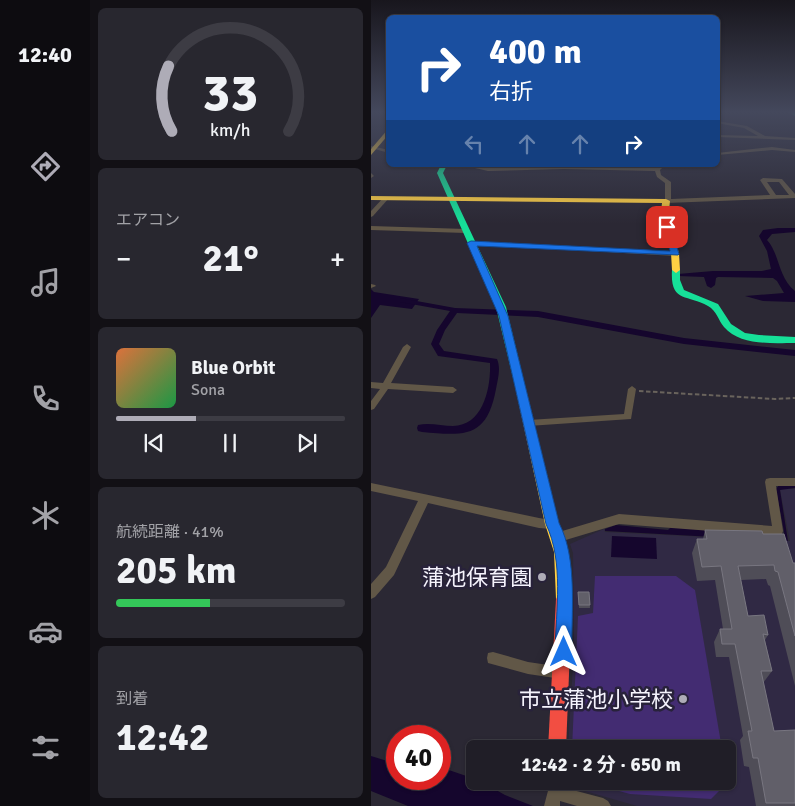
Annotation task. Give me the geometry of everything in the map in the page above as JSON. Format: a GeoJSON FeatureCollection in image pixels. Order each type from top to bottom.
{"type":"FeatureCollection","features":[{"type":"Feature","properties":{"kind":"street"},"geometry":{"type":"LineString","coordinates":[[372,149],[386,151]]}},
{"type":"Feature","properties":{"kind":"street"},"geometry":{"type":"LineString","coordinates":[[720,154],[766,149]]}},
{"type":"Feature","properties":{"kind":"street"},"geometry":{"type":"LineString","coordinates":[[782,149],[795,151]]}},
{"type":"Feature","properties":{"kind":"street"},"geometry":{"type":"LineString","coordinates":[[443,167],[440,173],[502,311],[553,524],[564,555],[562,673],[558,740]]}},
{"type":"Feature","properties":{"kind":"street"},"geometry":{"type":"LineString","coordinates":[[476,167],[488,169],[657,170],[661,167]]}},
{"type":"Feature","properties":{"kind":"street"},"geometry":{"type":"LineString","coordinates":[[657,170],[659,176],[668,182],[664,220],[675,254],[677,266],[674,279],[675,286],[681,293],[711,303],[718,308],[729,327],[736,332],[749,336],[795,340]]}},
{"type":"Feature","properties":{"kind":"street"},"geometry":{"type":"LineString","coordinates":[[774,198],[763,180],[780,180],[794,196]]}},
{"type":"Feature","properties":{"kind":"street"},"geometry":{"type":"LineString","coordinates":[[371,198],[667,201],[794,196]]}},
{"type":"Feature","properties":{"kind":"street"},"geometry":{"type":"LineString","coordinates":[[371,216],[386,198]]}},
{"type":"Feature","properties":{"kind":"street"},"geometry":{"type":"LineString","coordinates":[[371,228],[466,231]]}},
{"type":"Feature","properties":{"kind":"street"},"geometry":{"type":"LineString","coordinates":[[471,243],[675,254]]}},
{"type":"Feature","properties":{"kind":"street"},"geometry":{"type":"LineString","coordinates":[[371,407],[385,387],[407,347]]}},
{"type":"Feature","properties":{"kind":"street"},"geometry":{"type":"LineString","coordinates":[[371,385],[453,390]]}},
{"type":"Feature","properties":{"kind":"street"},"geometry":{"type":"LineString","coordinates":[[528,423],[594,418],[628,418],[632,390]]}},
{"type":"Feature","properties":{"kind":"street"},"geometry":{"type":"LineString","coordinates":[[559,537],[619,519],[778,531],[770,482],[795,482]]}},
{"type":"Feature","properties":{"kind":"street"},"geometry":{"type":"LineString","coordinates":[[371,487],[424,500],[539,523],[553,524]]}},
{"type":"Feature","properties":{"kind":"street"},"geometry":{"type":"LineString","coordinates":[[371,593],[390,571],[424,500]]}},
{"type":"Feature","properties":{"kind":"street"},"geometry":{"type":"LineString","coordinates":[[493,658],[528,668],[562,673]]}},
{"type":"Feature","properties":{"kind":"street"},"geometry":{"type":"LineString","coordinates":[[553,793],[603,806]]}},
{"type":"Feature","properties":{"kind":"path"},"geometry":{"type":"LineString","coordinates":[[632,390],[795,398]]}},
{"type":"Feature","properties":{"kind":"shaded area"},"geometry":{"type":"Polygon","coordinates":[[[795,228],[795,232],[772,234],[767,240],[785,280],[795,291],[795,302],[763,301],[745,296],[784,293],[773,278],[718,277],[716,278],[715,285],[711,288],[707,286],[704,277],[678,276],[678,274],[713,271],[762,271],[771,269],[767,251],[759,236],[763,230],[795,228]]]}},
{"type":"Feature","properties":{"kind":"shaded area"},"geometry":{"type":"Polygon","coordinates":[[[371,289],[374,292],[419,299],[412,309],[380,305],[371,318],[371,289]]]}},
{"type":"Feature","properties":{"kind":"shaded area"},"geometry":{"type":"Polygon","coordinates":[[[779,485],[795,486],[795,488],[780,490],[788,541],[605,531],[605,529],[616,525],[668,530],[671,527],[785,537],[776,489],[779,485]]]}},
{"type":"Feature","properties":{"kind":"shaded area","name":"市立蒲池小学校"},"geometry":{"type":"Polygon","coordinates":[[[795,489],[795,806],[637,806],[581,790],[736,790],[736,740],[569,740],[574,648],[573,553],[570,544],[604,529],[605,532],[790,541],[780,490],[795,489]]]}},
{"type":"Feature","properties":{"kind":"shaded area"},"geometry":{"type":"Polygon","coordinates":[[[612,536],[656,538],[657,559],[611,557],[612,536]]]}},
{"type":"Feature","properties":{"kind":"shaded area"},"geometry":{"type":"Polygon","coordinates":[[[595,576],[676,576],[695,590],[720,740],[572,740],[578,616],[593,613],[595,576]]]}},
{"type":"Feature","properties":{"kind":"shaded area"},"geometry":{"type":"Polygon","coordinates":[[[371,756],[386,761],[386,790],[451,790],[451,771],[466,776],[466,790],[496,790],[533,806],[408,806],[371,791],[371,756]]]}},
{"type":"Feature","properties":{"kind":"shaded area"},"geometry":{"type":"Polygon","coordinates":[[[616,790],[720,790],[711,799],[630,794],[616,790]]]}},
{"type":"Feature","properties":{"kind":"building"},"geometry":{"type":"Polygon","coordinates":[[[705,530],[762,531],[763,534],[784,534],[793,563],[795,563],[795,636],[778,572],[775,571],[774,565],[738,566],[748,616],[764,615],[768,635],[763,634],[772,671],[761,671],[774,731],[795,730],[795,803],[766,803],[758,758],[753,758],[748,731],[752,731],[735,644],[722,644],[720,629],[732,629],[721,566],[702,567],[697,539],[707,539],[705,530]]]}},
{"type":"Feature","properties":{"kind":"building"},"geometry":{"type":"Polygon","coordinates":[[[578,592],[589,592],[590,605],[579,605],[578,592]]]}},
{"type":"Feature","properties":{"kind":"waterway"},"geometry":{"type":"LineString","coordinates":[[403,300],[455,310]]}},
{"type":"Feature","properties":{"kind":"waterway"},"geometry":{"type":"LineString","coordinates":[[422,428],[456,430],[473,426],[480,420],[486,410],[490,397],[494,375],[494,361],[441,354],[435,344],[441,330],[455,310]]}},
{"type":"Feature","properties":{"kind":"waterway"},"geometry":{"type":"LineString","coordinates":[[455,310],[538,314],[684,341],[795,353]]}},
{"type":"Feature","properties":{"kind":"traffic: fast"},"geometry":{"type":"LineString","coordinates":[[443,167],[440,173],[501,307],[520,386]]}},
{"type":"Feature","properties":{"kind":"traffic: fast"},"geometry":{"type":"LineString","coordinates":[[676,270],[677,288],[680,292],[705,300],[715,306],[728,326],[734,331],[759,339],[795,340]]}},
{"type":"Feature","properties":{"kind":"traffic: slow"},"geometry":{"type":"LineString","coordinates":[[371,153],[374,149]]}},
{"type":"Feature","properties":{"kind":"traffic: slow"},"geometry":{"type":"LineString","coordinates":[[371,198],[666,201],[664,220],[675,253],[676,270]]}},
{"type":"Feature","properties":{"kind":"traffic: slow"},"geometry":{"type":"LineString","coordinates":[[520,386],[552,524],[561,552],[564,599]]}},
{"type":"Feature","properties":{"kind":"traffic: jam"},"geometry":{"type":"LineString","coordinates":[[557,740],[564,599]]}},
{"type":"Feature","properties":{"kind":"place","name":"蒲池保育園"},"geometry":{"type":"Point","coordinates":[542,577]}},
{"type":"Feature","properties":{"kind":"place","name":"市立蒲池小学校"},"geometry":{"type":"Point","coordinates":[683,699]}},
{"type":"Feature","properties":{"kind":"route"},"geometry":{"type":"LineString","coordinates":[[564,652],[564,555],[553,524],[501,307],[471,243],[675,254],[667,227]]}}]}
